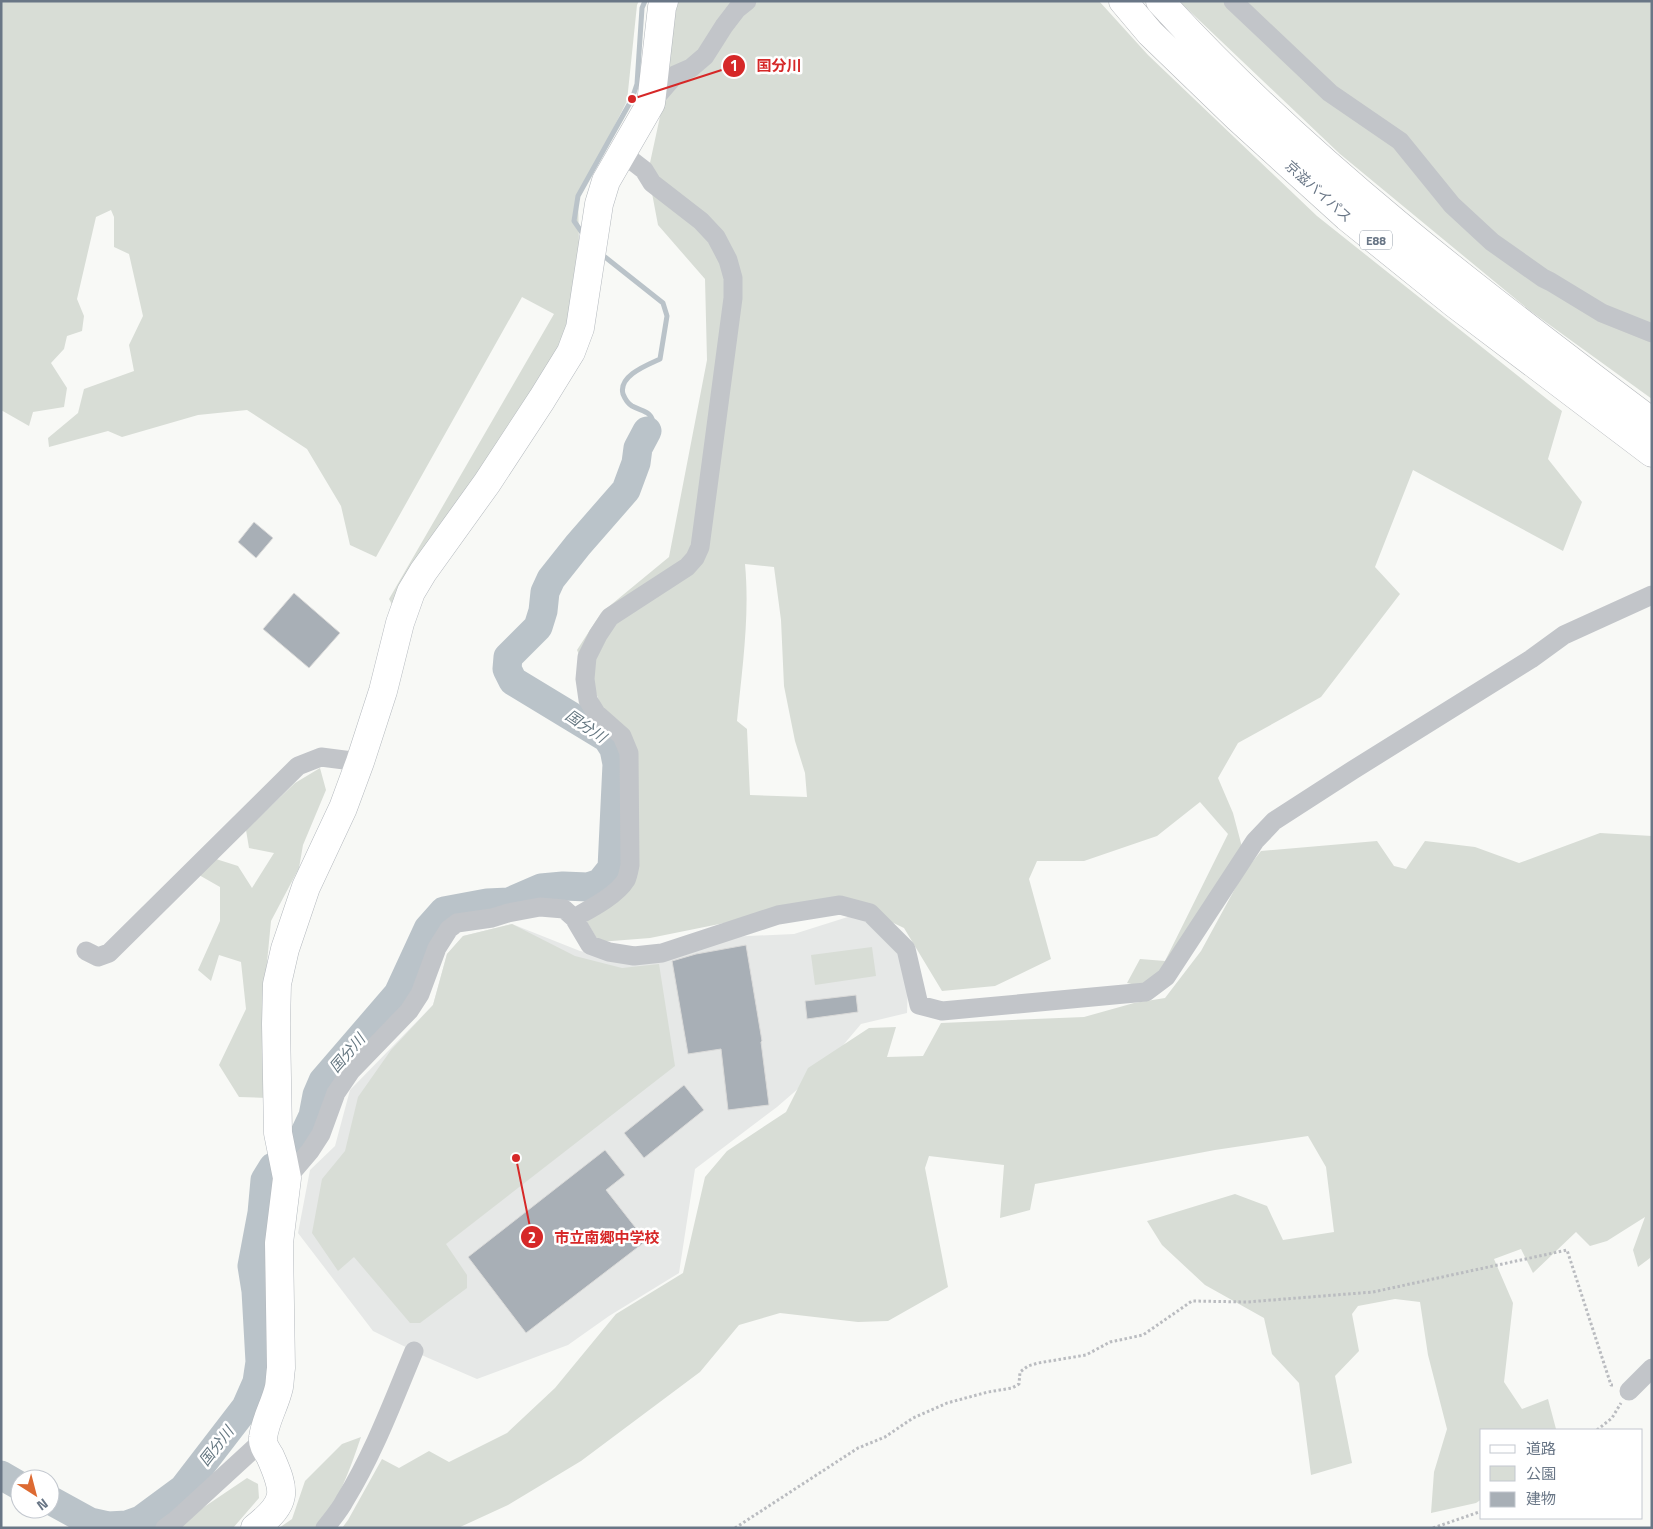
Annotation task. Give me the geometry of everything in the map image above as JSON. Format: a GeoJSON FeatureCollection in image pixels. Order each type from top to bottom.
{"type":"FeatureCollection","features":[{"type":"Feature","properties":{"kind":"main road"},"geometry":{"type":"LineString","coordinates":[[255,1528],[271,1515],[280,1502],[282,1491],[280,1478],[262,1441],[279,1388],[281,1368],[280,1243],[287,1178],[278,1133],[276,1110],[277,984],[284,949],[306,887],[343,808],[360,762],[383,691],[400,623],[411,592],[487,483],[571,352],[580,328],[599,204],[606,181],[651,103],[664,1]]}},
{"type":"Feature","properties":{"kind":"main road","name":"京滋バイパス"},"geometry":{"type":"LineString","coordinates":[[1123,1],[1150,33],[1238,118],[1347,217],[1455,304],[1652,453]]}},
{"type":"Feature","properties":{"kind":"main road","name":"京滋バイパス"},"geometry":{"type":"LineString","coordinates":[[1160,1],[1256,100],[1364,196],[1480,289],[1652,422]]}},
{"type":"Feature","properties":{"kind":"street"},"geometry":{"type":"LineString","coordinates":[[651,103],[675,75],[691,68],[705,56],[724,26],[747,1]]}},
{"type":"Feature","properties":{"kind":"street"},"geometry":{"type":"LineString","coordinates":[[1233,1],[1330,93],[1400,141],[1452,205],[1492,242],[1543,278],[1602,313],[1652,334]]}},
{"type":"Feature","properties":{"kind":"street"},"geometry":{"type":"LineString","coordinates":[[574,918],[614,893],[626,880],[630,865],[629,753],[622,736],[596,712],[588,700],[585,679],[587,657],[610,617],[687,567],[698,553],[703,529],[733,298],[733,278],[728,260],[716,238],[700,221],[652,183],[644,170],[622,153]]}},
{"type":"Feature","properties":{"kind":"street"},"geometry":{"type":"LineString","coordinates":[[287,1178],[310,1151],[321,1134],[336,1093],[350,1071],[409,1012],[420,994],[437,948],[449,928],[457,923],[492,918],[540,907],[564,909],[574,918],[590,945],[609,952],[634,956],[662,953],[778,915],[840,905],[870,913],[906,949],[919,1004],[942,1010],[1146,992],[1166,977],[1255,841],[1274,821],[1531,659],[1564,635],[1652,595]]}},
{"type":"Feature","properties":{"kind":"street"},"geometry":{"type":"LineString","coordinates":[[86,951],[98,957],[110,953],[298,766],[321,757],[360,762]]}},
{"type":"Feature","properties":{"kind":"street"},"geometry":{"type":"LineString","coordinates":[[325,1528],[345,1501],[361,1471],[414,1351]]}},
{"type":"Feature","properties":{"kind":"street"},"geometry":{"type":"LineString","coordinates":[[1629,1391],[1652,1368]]}},
{"type":"Feature","properties":{"kind":"street"},"geometry":{"type":"LineString","coordinates":[[165,1528],[262,1441]]}},
{"type":"Feature","properties":{"kind":"path"},"geometry":{"type":"LineString","coordinates":[[735,1528],[858,1448],[885,1437],[913,1418],[947,1403],[1012,1388],[1020,1384],[1020,1372],[1028,1366],[1086,1355],[1110,1342],[1143,1335],[1192,1300],[1247,1302],[1373,1292],[1567,1250],[1611,1385],[1629,1391],[1612,1418],[1598,1429]]}},
{"type":"Feature","properties":{"kind":"path"},"geometry":{"type":"LineString","coordinates":[[1433,1528],[1480,1512]]}},
{"type":"Feature","properties":{"kind":"shaded area"},"geometry":{"type":"Polygon","coordinates":[[[854,915],[864,917],[900,948],[908,983],[907,1013],[861,1024],[829,1062],[777,1107],[695,1169],[679,1273],[609,1316],[568,1345],[477,1379],[373,1331],[298,1233],[310,1170],[335,1146],[350,1090],[433,1005],[447,954],[463,936],[512,924],[580,951],[626,960],[728,937],[794,934],[854,915]]]}},
{"type":"Feature","properties":{"kind":"green space"},"geometry":{"type":"Polygon","coordinates":[[[1,1],[639,1],[637,5],[627,101],[578,199],[580,286],[573,331],[394,608],[389,599],[554,314],[522,297],[376,557],[350,545],[341,506],[307,449],[247,410],[198,415],[122,437],[108,431],[49,447],[48,438],[78,413],[84,389],[134,371],[129,345],[143,316],[129,254],[114,247],[114,217],[111,210],[96,217],[77,299],[84,316],[82,331],[67,336],[64,349],[51,363],[67,388],[64,407],[33,412],[29,426],[1,410],[1,1]]]}},
{"type":"Feature","properties":{"kind":"green space"},"geometry":{"type":"Polygon","coordinates":[[[676,1],[1099,1],[1148,55],[1317,216],[1562,411],[1548,459],[1582,502],[1563,551],[1413,470],[1375,567],[1400,594],[1321,697],[1238,743],[1218,778],[1233,813],[1242,847],[1162,974],[1141,986],[1127,983],[1140,959],[1165,961],[1228,834],[1200,802],[1157,836],[1084,861],[1037,861],[1029,879],[1051,959],[995,986],[942,991],[904,928],[843,899],[650,938],[599,942],[587,922],[589,913],[630,881],[633,742],[601,705],[577,650],[601,613],[669,557],[707,360],[705,279],[658,225],[648,172],[661,112],[676,1]],[[745,564],[746,623],[737,721],[747,729],[750,795],[807,797],[805,773],[795,741],[784,686],[781,620],[774,567],[745,564]]]}},
{"type":"Feature","properties":{"kind":"green space"},"geometry":{"type":"Polygon","coordinates":[[[1179,1],[1652,1],[1652,399],[1529,310],[1340,154],[1179,1]]]}},
{"type":"Feature","properties":{"kind":"green space"},"geometry":{"type":"Polygon","coordinates":[[[320,768],[326,790],[303,845],[299,868],[271,921],[266,973],[268,1098],[239,1097],[219,1065],[246,1009],[241,962],[219,955],[211,981],[198,970],[220,921],[220,887],[199,875],[216,859],[238,866],[252,888],[274,853],[249,848],[246,830],[295,783],[320,768]]]}},
{"type":"Feature","properties":{"kind":"green space"},"geometry":{"type":"Polygon","coordinates":[[[1600,833],[1652,836],[1652,1233],[1650,1258],[1638,1267],[1633,1250],[1645,1217],[1607,1241],[1590,1246],[1576,1232],[1533,1273],[1521,1249],[1494,1259],[1513,1303],[1504,1382],[1522,1409],[1548,1399],[1556,1429],[1480,1429],[1480,1500],[1476,1503],[1431,1513],[1434,1472],[1447,1429],[1428,1355],[1420,1302],[1395,1299],[1358,1306],[1352,1314],[1359,1351],[1335,1376],[1352,1463],[1311,1475],[1299,1383],[1272,1354],[1264,1318],[1205,1285],[1162,1245],[1147,1221],[1235,1194],[1267,1206],[1283,1240],[1334,1232],[1326,1167],[1308,1136],[1215,1150],[1035,1184],[1030,1210],[1000,1218],[1004,1165],[929,1156],[925,1168],[948,1287],[888,1321],[858,1322],[780,1313],[739,1325],[700,1372],[581,1461],[508,1505],[458,1528],[342,1528],[382,1459],[399,1468],[429,1451],[449,1462],[507,1433],[555,1388],[616,1314],[683,1273],[705,1177],[727,1151],[786,1112],[808,1068],[869,1028],[896,1027],[887,1057],[923,1056],[941,1023],[1084,1017],[1134,1003],[1165,998],[1201,951],[1243,874],[1261,851],[1377,841],[1394,866],[1406,869],[1425,841],[1475,847],[1519,863],[1600,833]]]}},
{"type":"Feature","properties":{"kind":"green space"},"geometry":{"type":"Polygon","coordinates":[[[512,924],[575,956],[622,968],[659,964],[675,1066],[446,1244],[467,1275],[467,1288],[420,1323],[410,1323],[354,1257],[338,1271],[312,1233],[322,1179],[345,1151],[358,1097],[391,1050],[433,1005],[447,954],[463,936],[512,924]]]}},
{"type":"Feature","properties":{"kind":"green space"},"geometry":{"type":"Polygon","coordinates":[[[872,947],[876,976],[815,985],[811,955],[872,947]]]}},
{"type":"Feature","properties":{"kind":"green space"},"geometry":{"type":"Polygon","coordinates":[[[361,1437],[348,1473],[337,1496],[316,1528],[279,1528],[292,1519],[305,1481],[342,1444],[361,1437]]]}},
{"type":"Feature","properties":{"kind":"green space"},"geometry":{"type":"Polygon","coordinates":[[[247,1478],[258,1484],[259,1498],[233,1528],[173,1528],[247,1478]]]}},
{"type":"Feature","properties":{"kind":"building"},"geometry":{"type":"Polygon","coordinates":[[[254,522],[273,538],[256,558],[238,542],[254,522]]]}},
{"type":"Feature","properties":{"kind":"building"},"geometry":{"type":"Polygon","coordinates":[[[294,593],[340,633],[309,668],[263,629],[294,593]]]}},
{"type":"Feature","properties":{"kind":"building"},"geometry":{"type":"Polygon","coordinates":[[[746,945],[762,1041],[769,1105],[728,1110],[721,1049],[688,1054],[672,961],[696,954],[746,945]]]}},
{"type":"Feature","properties":{"kind":"building"},"geometry":{"type":"Polygon","coordinates":[[[856,995],[858,1012],[807,1019],[805,1001],[856,995]]]}},
{"type":"Feature","properties":{"kind":"building"},"geometry":{"type":"Polygon","coordinates":[[[684,1085],[704,1110],[644,1158],[624,1133],[684,1085]]]}},
{"type":"Feature","properties":{"kind":"building"},"geometry":{"type":"Polygon","coordinates":[[[605,1150],[625,1175],[606,1190],[646,1241],[526,1333],[468,1257],[605,1150]]]}},
{"type":"Feature","properties":{"kind":"waterway","name":"国分川"},"geometry":{"type":"LineString","coordinates":[[583,234],[574,221],[578,196],[632,99],[637,84],[642,8],[645,1]]}},
{"type":"Feature","properties":{"kind":"waterway","name":"国分川"},"geometry":{"type":"LineString","coordinates":[[605,257],[663,303],[667,316],[660,359],[635,372],[625,382],[623,388],[623,394],[629,404],[646,412],[653,420],[654,425],[647,431]]}},
{"type":"Feature","properties":{"kind":"waterway","name":"国分川"},"geometry":{"type":"LineString","coordinates":[[292,1151],[304,1135],[313,1116],[317,1095],[323,1081],[398,994],[428,929],[444,911],[487,903],[509,902],[541,888],[563,886],[588,887],[600,883],[612,868],[617,764],[614,749],[607,738],[513,681],[507,669],[508,657],[538,627],[543,611],[545,592],[551,579],[626,490],[636,463],[638,448],[647,431]]}},
{"type":"Feature","properties":{"kind":"waterway","name":"国分川"},"geometry":{"type":"LineString","coordinates":[[60,1506],[90,1522],[108,1526],[127,1525],[141,1520],[183,1489],[246,1407],[257,1382],[260,1362],[256,1291],[252,1266],[262,1213],[265,1180],[273,1167]]}},
{"type":"Feature","properties":{"kind":"waterway","name":"国分川"},"geometry":{"type":"LineString","coordinates":[[1,1475],[10,1480]]}},
{"type":"Feature","properties":{"kind":"place","name":"国分川"},"geometry":{"type":"Point","coordinates":[632,99]}},
{"type":"Feature","properties":{"kind":"place","name":"市立南郷中学校"},"geometry":{"type":"Point","coordinates":[516,1158]}}]}
